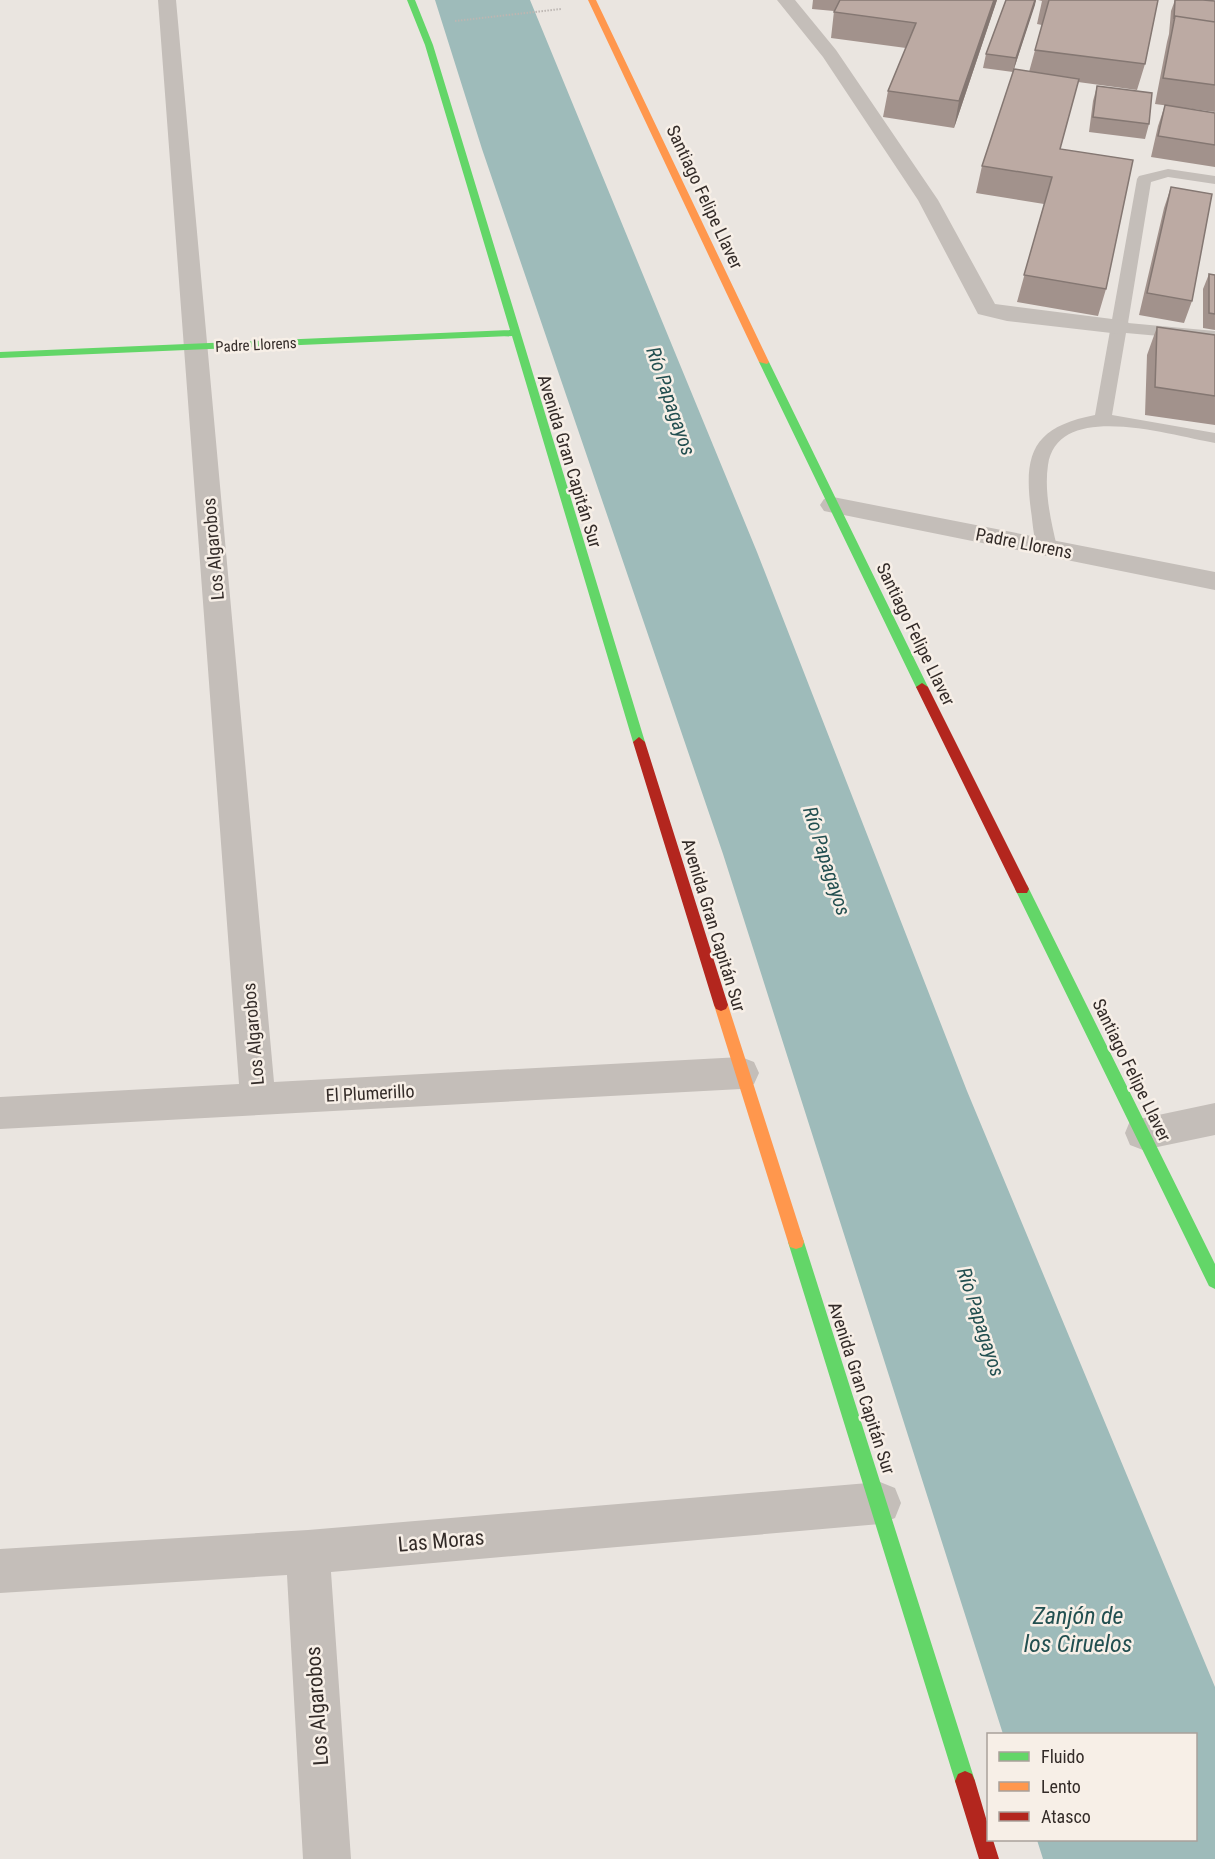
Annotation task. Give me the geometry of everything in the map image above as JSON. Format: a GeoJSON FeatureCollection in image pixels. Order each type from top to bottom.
{"type":"FeatureCollection","features":[{"type":"Feature","properties":{"kind":"street","name":"Los Algarobos"},"geometry":{"type":"LineString","coordinates":[[167,0],[258,1099]]}},
{"type":"Feature","properties":{"kind":"street","name":"Avenida Gran Capitán Sur"},"geometry":{"type":"LineString","coordinates":[[411,0],[429,45],[511,333],[741,1073],[880,1503],[989,1859]]}},
{"type":"Feature","properties":{"kind":"street","name":"Santiago Felipe Llaver"},"geometry":{"type":"LineString","coordinates":[[592,0],[833,505],[1215,1281]]}},
{"type":"Feature","properties":{"kind":"street"},"geometry":{"type":"LineString","coordinates":[[786,0],[830,54],[928,200],[986,309],[1007,314],[1120,327]]}},
{"type":"Feature","properties":{"kind":"street","name":"Padre Llorens"},"geometry":{"type":"LineString","coordinates":[[0,355],[511,333]]}},
{"type":"Feature","properties":{"kind":"street","name":"Padre Llorens"},"geometry":{"type":"LineString","coordinates":[[833,505],[1215,581]]}},
{"type":"Feature","properties":{"kind":"street","name":"El Plumerillo"},"geometry":{"type":"LineString","coordinates":[[0,1113],[741,1073]]}},
{"type":"Feature","properties":{"kind":"street"},"geometry":{"type":"LineString","coordinates":[[1143,1133],[1215,1119]]}},
{"type":"Feature","properties":{"kind":"street","name":"Las Moras"},"geometry":{"type":"LineString","coordinates":[[0,1571],[308,1552],[880,1503]]}},
{"type":"Feature","properties":{"kind":"street","name":"Los Algarobos"},"geometry":{"type":"LineString","coordinates":[[308,1552],[327,1859]]}},
{"type":"Feature","properties":{"kind":"lane"},"geometry":{"type":"LineString","coordinates":[[1103,419],[1144,179],[1168,173],[1215,180]]}},
{"type":"Feature","properties":{"kind":"lane"},"geometry":{"type":"LineString","coordinates":[[1120,327],[1215,336]]}},
{"type":"Feature","properties":{"kind":"lane"},"geometry":{"type":"LineString","coordinates":[[1047,547],[1039,499],[1038,462],[1050,440],[1065,428],[1103,419],[1215,438]]}},
{"type":"Feature","properties":{"kind":"path"},"geometry":{"type":"LineString","coordinates":[[463,20],[568,8]]}},
{"type":"Feature","properties":{"kind":"water","name":"Zanjón de los Ciruelos"},"geometry":{"type":"Polygon","coordinates":[[[435,0],[530,0],[757,552],[967,1091],[1215,1687],[1215,1859],[1043,1859],[1037,1841],[1197,1841],[1197,1733],[1003,1733],[723,854],[482,149],[435,0]]]}},
{"type":"Feature","properties":{"kind":"building"},"geometry":{"type":"Polygon","coordinates":[[[840,0],[994,0],[959,101],[888,91],[916,23],[834,12],[840,0]]]}},
{"type":"Feature","properties":{"kind":"building"},"geometry":{"type":"Polygon","coordinates":[[[1006,0],[1035,0],[1016,58],[986,54],[1006,0]]]}},
{"type":"Feature","properties":{"kind":"building"},"geometry":{"type":"Polygon","coordinates":[[[1049,0],[1158,0],[1145,64],[1035,50],[1049,0]]]}},
{"type":"Feature","properties":{"kind":"building"},"geometry":{"type":"Polygon","coordinates":[[[1175,0],[1215,1],[1215,22],[1175,16],[1174,19],[1175,0]]]}},
{"type":"Feature","properties":{"kind":"building"},"geometry":{"type":"Polygon","coordinates":[[[1175,16],[1215,22],[1215,85],[1163,78],[1175,16]]]}},
{"type":"Feature","properties":{"kind":"building"},"geometry":{"type":"Polygon","coordinates":[[[1014,69],[1079,79],[1060,149],[1133,160],[1106,289],[1024,275],[1052,177],[982,166],[1014,69]]]}},
{"type":"Feature","properties":{"kind":"building"},"geometry":{"type":"Polygon","coordinates":[[[1097,86],[1152,93],[1149,124],[1093,117],[1097,86]]]}},
{"type":"Feature","properties":{"kind":"building"},"geometry":{"type":"Polygon","coordinates":[[[1165,105],[1215,113],[1215,145],[1158,136],[1165,105]]]}},
{"type":"Feature","properties":{"kind":"building"},"geometry":{"type":"Polygon","coordinates":[[[1171,187],[1212,194],[1192,301],[1147,293],[1171,187]]]}},
{"type":"Feature","properties":{"kind":"building"},"geometry":{"type":"Polygon","coordinates":[[[1209,274],[1215,275],[1215,314],[1209,313],[1209,274]]]}},
{"type":"Feature","properties":{"kind":"building"},"geometry":{"type":"Polygon","coordinates":[[[1157,327],[1215,335],[1215,396],[1155,387],[1157,327]]]}},
{"type":"Feature","properties":{"kind":"traffic: fast"},"geometry":{"type":"LineString","coordinates":[[411,0],[429,45],[639,742]]}},
{"type":"Feature","properties":{"kind":"traffic: fast"},"geometry":{"type":"LineString","coordinates":[[0,355],[511,333]]}},
{"type":"Feature","properties":{"kind":"traffic: fast"},"geometry":{"type":"LineString","coordinates":[[764,362],[922,687]]}},
{"type":"Feature","properties":{"kind":"traffic: fast"},"geometry":{"type":"LineString","coordinates":[[1022,889],[1215,1281]]}},
{"type":"Feature","properties":{"kind":"traffic: fast"},"geometry":{"type":"LineString","coordinates":[[796,1242],[965,1781]]}},
{"type":"Feature","properties":{"kind":"traffic: slow"},"geometry":{"type":"LineString","coordinates":[[592,0],[764,362]]}},
{"type":"Feature","properties":{"kind":"traffic: slow"},"geometry":{"type":"LineString","coordinates":[[721,1005],[796,1242]]}},
{"type":"Feature","properties":{"kind":"traffic: jam"},"geometry":{"type":"LineString","coordinates":[[922,687],[1022,889]]}},
{"type":"Feature","properties":{"kind":"traffic: jam"},"geometry":{"type":"LineString","coordinates":[[639,742],[721,1005]]}},
{"type":"Feature","properties":{"kind":"traffic: jam"},"geometry":{"type":"LineString","coordinates":[[965,1781],[989,1859]]}},
{"type":"Feature","properties":{"kind":"water label","name":"Río Papagayos"},"geometry":{"type":"Point","coordinates":[671,401]}},
{"type":"Feature","properties":{"kind":"water label","name":"Río Papagayos"},"geometry":{"type":"Point","coordinates":[827,861]}},
{"type":"Feature","properties":{"kind":"water label","name":"Río Papagayos"},"geometry":{"type":"Point","coordinates":[981,1322]}}]}
